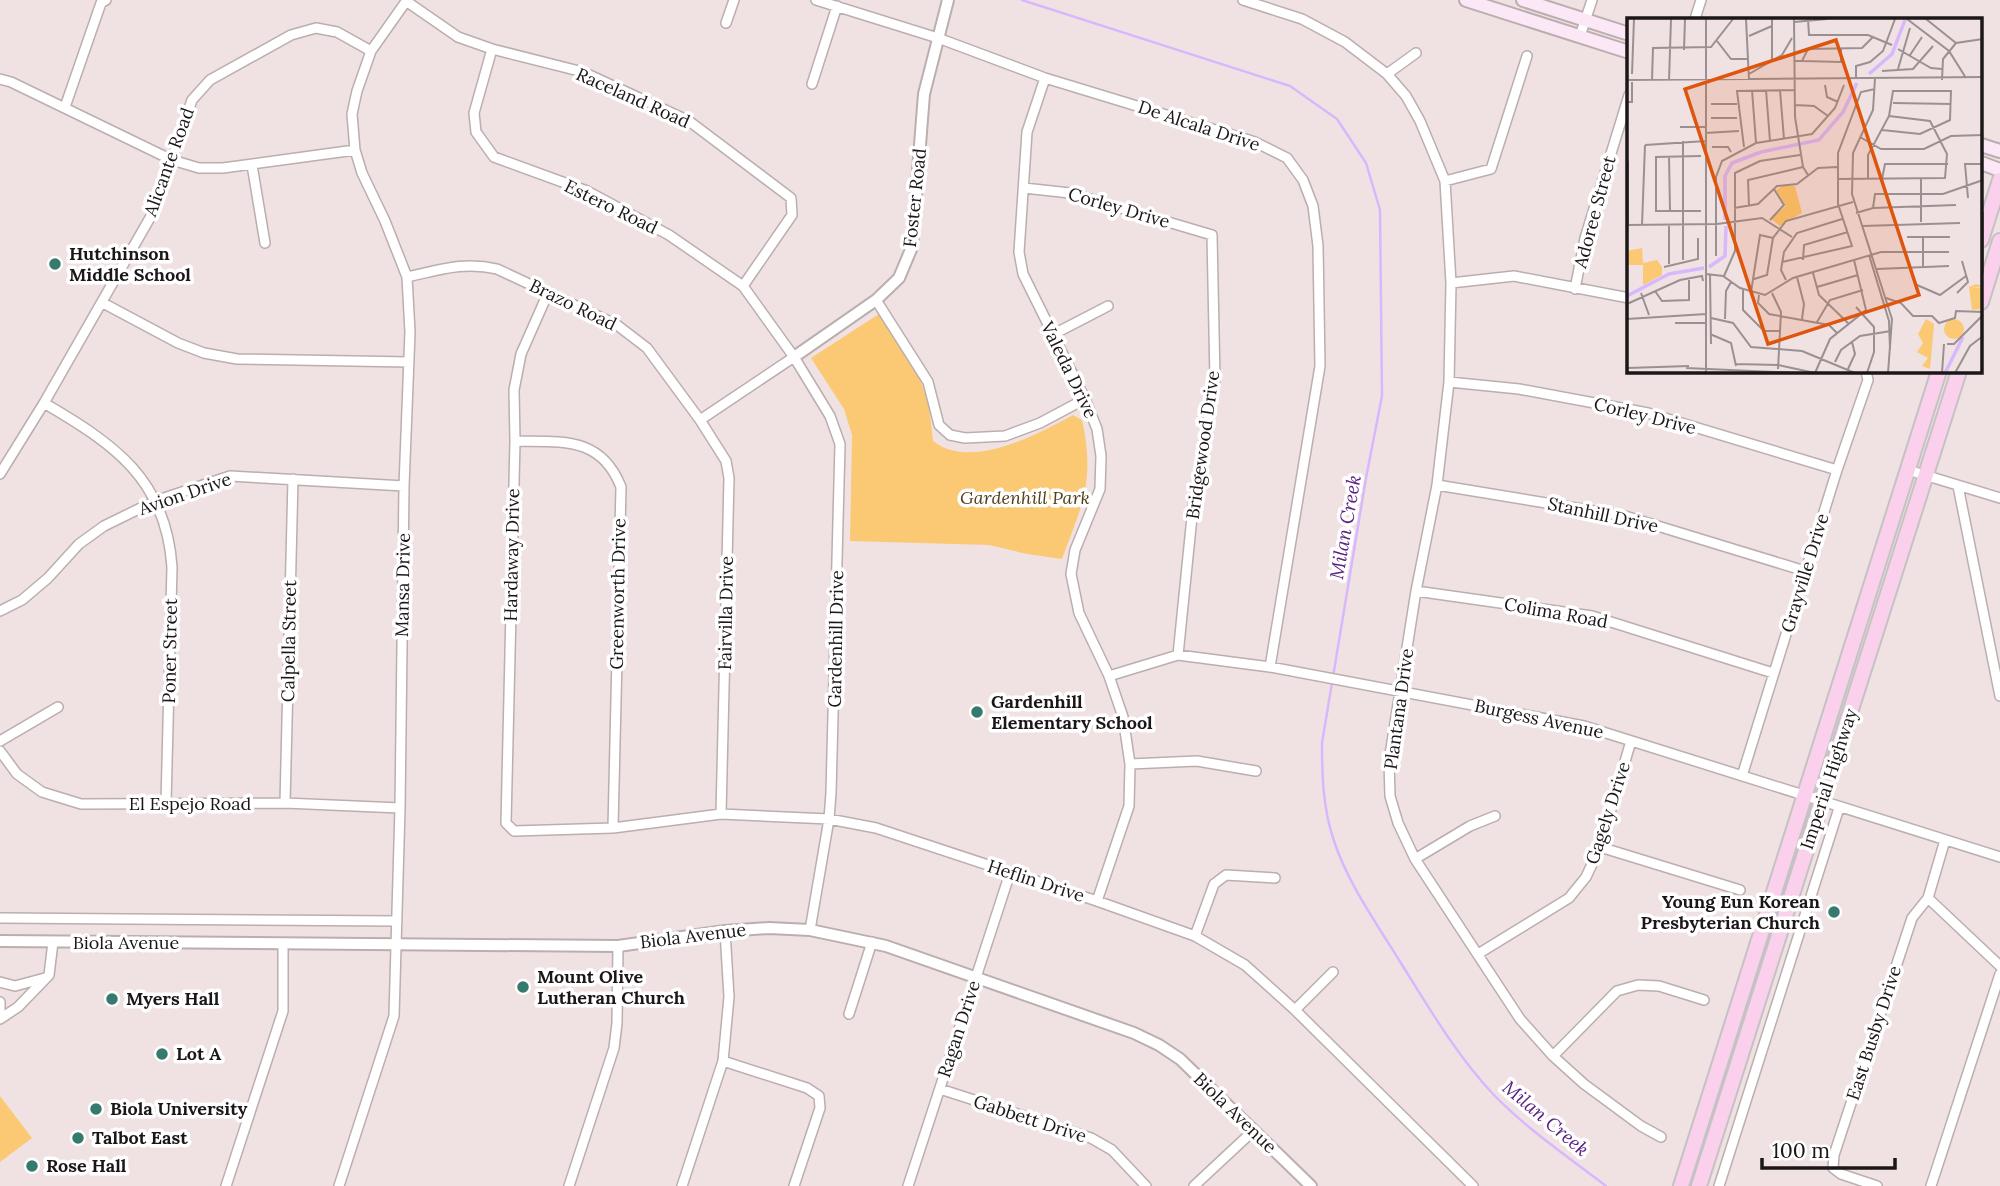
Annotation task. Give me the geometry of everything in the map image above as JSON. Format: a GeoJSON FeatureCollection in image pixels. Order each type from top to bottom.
{"type":"FeatureCollection","features":[{"type":"Feature","properties":{"kind":"main road"},"geometry":{"type":"LineString","coordinates":[[1466,0],[1627,51]]}},
{"type":"Feature","properties":{"kind":"main road"},"geometry":{"type":"LineString","coordinates":[[1523,0],[1627,33]]}},
{"type":"Feature","properties":{"kind":"main road"},"geometry":{"type":"LineString","coordinates":[[1982,145],[2000,151]]}},
{"type":"Feature","properties":{"kind":"main road"},"geometry":{"type":"LineString","coordinates":[[1982,163],[2000,170]]}},
{"type":"Feature","properties":{"kind":"main road"},"geometry":{"type":"LineString","coordinates":[[1982,237],[2000,180]]}},
{"type":"Feature","properties":{"kind":"main road"},"geometry":{"type":"LineString","coordinates":[[1982,299],[2000,241]]}},
{"type":"Feature","properties":{"kind":"main road","name":"Imperial Highway"},"geometry":{"type":"LineString","coordinates":[[1681,1186],[1938,373]]}},
{"type":"Feature","properties":{"kind":"main road","name":"Imperial Highway"},"geometry":{"type":"LineString","coordinates":[[1699,1186],[1958,373]]}},
{"type":"Feature","properties":{"kind":"street"},"geometry":{"type":"LineString","coordinates":[[65,107],[100,3],[107,0]]}},
{"type":"Feature","properties":{"kind":"street"},"geometry":{"type":"LineString","coordinates":[[726,23],[734,0]]}},
{"type":"Feature","properties":{"kind":"street","name":"De Alcala Drive"},"geometry":{"type":"LineString","coordinates":[[816,0],[938,38],[1045,78],[1255,142],[1287,158],[1303,180],[1313,206],[1318,246],[1320,366],[1270,667]]}},
{"type":"Feature","properties":{"kind":"street","name":"Foster Road"},"geometry":{"type":"LineString","coordinates":[[700,420],[876,300],[899,278],[912,247],[924,94],[948,0]]}},
{"type":"Feature","properties":{"kind":"street","name":"Plantana Drive"},"geometry":{"type":"LineString","coordinates":[[1243,0],[1302,19],[1345,42],[1387,74],[1406,96],[1420,121],[1445,181],[1451,283],[1450,382],[1437,485],[1416,591],[1389,761],[1390,796],[1398,823],[1415,859],[1520,1019],[1553,1056],[1617,1110],[1661,1136]]}},
{"type":"Feature","properties":{"kind":"street"},"geometry":{"type":"LineString","coordinates":[[1580,36],[1592,0]]}},
{"type":"Feature","properties":{"kind":"street"},"geometry":{"type":"LineString","coordinates":[[1695,18],[1701,0]]}},
{"type":"Feature","properties":{"kind":"street","name":"Raceland Road"},"geometry":{"type":"LineString","coordinates":[[407,1],[458,37],[492,49],[583,72],[689,121],[791,198],[792,215],[743,286]]}},
{"type":"Feature","properties":{"kind":"street","name":"Mansa Drive"},"geometry":{"type":"LineString","coordinates":[[339,1186],[394,1016],[404,485],[410,332],[407,277],[362,173],[355,150],[352,114],[371,51],[407,1]]}},
{"type":"Feature","properties":{"kind":"street"},"geometry":{"type":"LineString","coordinates":[[812,84],[836,6]]}},
{"type":"Feature","properties":{"kind":"street","name":"Alicante Road"},"geometry":{"type":"LineString","coordinates":[[0,474],[103,303],[155,209],[192,100],[209,80],[291,35],[316,28],[337,32],[371,51]]}},
{"type":"Feature","properties":{"kind":"street","name":"Estero Road"},"geometry":{"type":"LineString","coordinates":[[492,49],[474,113],[476,132],[494,157],[587,191],[669,235],[743,286],[794,357]]}},
{"type":"Feature","properties":{"kind":"street"},"geometry":{"type":"LineString","coordinates":[[1387,74],[1416,53]]}},
{"type":"Feature","properties":{"kind":"street"},"geometry":{"type":"LineString","coordinates":[[1445,181],[1491,169],[1527,56]]}},
{"type":"Feature","properties":{"kind":"street","name":"Valeda Drive"},"geometry":{"type":"LineString","coordinates":[[1045,78],[1027,132],[1019,252],[1023,274],[1097,429],[1101,456],[1100,489],[1075,550],[1070,574],[1079,613],[1109,676],[1123,717],[1130,764],[1129,806],[1097,901]]}},
{"type":"Feature","properties":{"kind":"street"},"geometry":{"type":"LineString","coordinates":[[0,79],[172,159],[199,168],[252,165],[355,150]]}},
{"type":"Feature","properties":{"kind":"street","name":"Adoree Street"},"geometry":{"type":"LineString","coordinates":[[1575,289],[1585,238],[1627,102]]}},
{"type":"Feature","properties":{"kind":"street"},"geometry":{"type":"LineString","coordinates":[[252,165],[265,243]]}},
{"type":"Feature","properties":{"kind":"street","name":"Corley Drive"},"geometry":{"type":"LineString","coordinates":[[1024,188],[1070,193],[1212,235]]}},
{"type":"Feature","properties":{"kind":"street","name":"Bridgewood Drive"},"geometry":{"type":"LineString","coordinates":[[1178,655],[1193,507],[1215,379],[1212,235]]}},
{"type":"Feature","properties":{"kind":"street","name":"Brazo Road"},"geometry":{"type":"LineString","coordinates":[[407,277],[465,264],[480,265],[497,269],[617,325],[647,348],[700,420]]}},
{"type":"Feature","properties":{"kind":"street"},"geometry":{"type":"LineString","coordinates":[[1451,283],[1514,276],[1627,298]]}},
{"type":"Feature","properties":{"kind":"street","name":"Hardaway Drive"},"geometry":{"type":"LineString","coordinates":[[506,823],[514,390],[521,354],[548,293]]}},
{"type":"Feature","properties":{"kind":"street"},"geometry":{"type":"LineString","coordinates":[[876,300],[929,382],[939,425],[950,435],[965,438],[1004,436],[1040,423],[1085,399]]}},
{"type":"Feature","properties":{"kind":"street"},"geometry":{"type":"LineString","coordinates":[[103,303],[178,343],[204,353],[237,359],[409,362]]}},
{"type":"Feature","properties":{"kind":"street"},"geometry":{"type":"LineString","coordinates":[[1052,335],[1108,306]]}},
{"type":"Feature","properties":{"kind":"street","name":"Gardenhill Drive"},"geometry":{"type":"LineString","coordinates":[[794,357],[830,416],[840,444],[830,819],[810,930]]}},
{"type":"Feature","properties":{"kind":"street","name":"Grayville Drive"},"geometry":{"type":"LineString","coordinates":[[1742,776],[1837,470],[1868,380],[1866,373]]}},
{"type":"Feature","properties":{"kind":"street","name":"Corley Drive"},"geometry":{"type":"LineString","coordinates":[[1450,382],[1519,389],[1648,413],[1837,470]]}},
{"type":"Feature","properties":{"kind":"street","name":"Poner Street"},"geometry":{"type":"LineString","coordinates":[[44,403],[113,447],[136,469],[155,501],[170,540],[172,567],[166,803]]}},
{"type":"Feature","properties":{"kind":"street","name":"Fairvilla Drive"},"geometry":{"type":"LineString","coordinates":[[700,420],[726,461],[729,478],[721,814]]}},
{"type":"Feature","properties":{"kind":"street","name":"Greenworth Drive"},"geometry":{"type":"LineString","coordinates":[[515,441],[566,442],[584,446],[603,456],[615,472],[621,487],[613,828]]}},
{"type":"Feature","properties":{"kind":"street"},"geometry":{"type":"LineString","coordinates":[[1908,470],[2000,498]]}},
{"type":"Feature","properties":{"kind":"street","name":"Avion Drive"},"geometry":{"type":"LineString","coordinates":[[0,611],[22,600],[48,578],[79,544],[104,526],[155,501],[230,476],[404,485]]}},
{"type":"Feature","properties":{"kind":"street","name":"Calpella Street"},"geometry":{"type":"LineString","coordinates":[[285,803],[293,479]]}},
{"type":"Feature","properties":{"kind":"street","name":"Stanhill Drive"},"geometry":{"type":"LineString","coordinates":[[1437,485],[1625,516],[1805,571]]}},
{"type":"Feature","properties":{"kind":"street"},"geometry":{"type":"LineString","coordinates":[[1958,486],[2000,696]]}},
{"type":"Feature","properties":{"kind":"street","name":"Colima Road"},"geometry":{"type":"LineString","coordinates":[[1416,591],[1592,616],[1773,673]]}},
{"type":"Feature","properties":{"kind":"street","name":"Burgess Avenue"},"geometry":{"type":"LineString","coordinates":[[1109,676],[1178,655],[1270,667],[1400,693],[1551,718],[1584,726],[2000,857]]}},
{"type":"Feature","properties":{"kind":"street"},"geometry":{"type":"LineString","coordinates":[[0,741],[58,707]]}},
{"type":"Feature","properties":{"kind":"street","name":"Gagely Drive"},"geometry":{"type":"LineString","coordinates":[[1478,954],[1569,898],[1586,877],[1600,847],[1631,741]]}},
{"type":"Feature","properties":{"kind":"street","name":"El Espejo Road"},"geometry":{"type":"LineString","coordinates":[[0,751],[17,774],[42,792],[81,804],[285,803],[400,807]]}},
{"type":"Feature","properties":{"kind":"street"},"geometry":{"type":"LineString","coordinates":[[1130,764],[1197,761],[1255,771]]}},
{"type":"Feature","properties":{"kind":"street","name":"Imperial Highway"},"geometry":{"type":"LineString","coordinates":[[1719,1186],[1839,808]]}},
{"type":"Feature","properties":{"kind":"street","name":"Heflin Drive"},"geometry":{"type":"LineString","coordinates":[[506,823],[514,831],[613,828],[721,814],[830,819],[876,828],[1195,936],[1245,965],[1295,1010],[1473,1186]]}},
{"type":"Feature","properties":{"kind":"street"},"geometry":{"type":"LineString","coordinates":[[1415,859],[1470,826],[1495,816]]}},
{"type":"Feature","properties":{"kind":"street"},"geometry":{"type":"LineString","coordinates":[[1945,840],[1928,898],[2000,966]]}},
{"type":"Feature","properties":{"kind":"street"},"geometry":{"type":"LineString","coordinates":[[1600,847],[1740,890]]}},
{"type":"Feature","properties":{"kind":"street","name":"Ragan Drive"},"geometry":{"type":"LineString","coordinates":[[908,1186],[1010,873]]}},
{"type":"Feature","properties":{"kind":"street"},"geometry":{"type":"LineString","coordinates":[[1195,936],[1214,884],[1226,876],[1275,878]]}},
{"type":"Feature","properties":{"kind":"street","name":"East Busby Drive"},"geometry":{"type":"LineString","coordinates":[[1877,1186],[1841,1174],[1833,1168],[1834,1155],[1912,918],[1928,898]]}},
{"type":"Feature","properties":{"kind":"street","name":"Biola Avenue"},"geometry":{"type":"LineString","coordinates":[[0,918],[397,921]]}},
{"type":"Feature","properties":{"kind":"street","name":"Biola Avenue"},"geometry":{"type":"LineString","coordinates":[[0,941],[618,946],[725,931],[769,928],[810,930],[872,942],[1134,1033],[1159,1045],[1180,1059],[1311,1186]]}},
{"type":"Feature","properties":{"kind":"street"},"geometry":{"type":"LineString","coordinates":[[682,1186],[723,1061],[729,997],[725,931]]}},
{"type":"Feature","properties":{"kind":"street"},"geometry":{"type":"LineString","coordinates":[[0,1019],[18,1007],[46,978],[51,970],[53,942]]}},
{"type":"Feature","properties":{"kind":"street"},"geometry":{"type":"LineString","coordinates":[[849,1014],[872,942]]}},
{"type":"Feature","properties":{"kind":"street"},"geometry":{"type":"LineString","coordinates":[[226,1186],[283,1011],[283,945]]}},
{"type":"Feature","properties":{"kind":"street"},"geometry":{"type":"LineString","coordinates":[[569,1186],[614,1048],[618,946]]}},
{"type":"Feature","properties":{"kind":"street"},"geometry":{"type":"LineString","coordinates":[[1295,1010],[1333,972]]}},
{"type":"Feature","properties":{"kind":"street"},"geometry":{"type":"LineString","coordinates":[[1931,1186],[2000,974]]}},
{"type":"Feature","properties":{"kind":"street"},"geometry":{"type":"LineString","coordinates":[[0,982],[15,986],[46,978]]}},
{"type":"Feature","properties":{"kind":"street"},"geometry":{"type":"LineString","coordinates":[[1553,1056],[1617,991],[1638,985],[1659,986],[1704,1000]]}},
{"type":"Feature","properties":{"kind":"street"},"geometry":{"type":"LineString","coordinates":[[0,1002],[0,1012]]}},
{"type":"Feature","properties":{"kind":"street"},"geometry":{"type":"LineString","coordinates":[[723,1061],[807,1088],[819,1096],[820,1108],[794,1186]]}},
{"type":"Feature","properties":{"kind":"street","name":"Gabbett Drive"},"geometry":{"type":"LineString","coordinates":[[940,1089],[1091,1138],[1112,1150],[1146,1186]]}},
{"type":"Feature","properties":{"kind":"street"},"geometry":{"type":"LineString","coordinates":[[1194,1186],[1253,1131]]}},
{"type":"Feature","properties":{"kind":"green space","name":"Gardenhill Park"},"geometry":{"type":"Polygon","coordinates":[[[879,314],[917,370],[929,406],[933,441],[948,449],[985,451],[1023,439],[1073,415],[1082,420],[1087,459],[1085,491],[1062,559],[989,545],[850,541],[852,435],[844,409],[811,358],[879,314]]]}},
{"type":"Feature","properties":{"kind":"green space"},"geometry":{"type":"Polygon","coordinates":[[[0,1096],[32,1138],[0,1162],[0,1096]]]}},
{"type":"Feature","properties":{"kind":"waterway","name":"Milan Creek"},"geometry":{"type":"LineString","coordinates":[[1022,0],[1290,86],[1337,119],[1366,163],[1380,210],[1382,396],[1322,743],[1327,815],[1339,854],[1362,901],[1467,1064],[1520,1119],[1606,1186]]}},
{"type":"Feature","properties":{"kind":"place","name":"Hutchinson Middle School"},"geometry":{"type":"Point","coordinates":[55,264]}},
{"type":"Feature","properties":{"kind":"place","name":"Gardenhill Elementary School"},"geometry":{"type":"Point","coordinates":[977,712]}},
{"type":"Feature","properties":{"kind":"place","name":"Young Eun Korean Presbyterian Church"},"geometry":{"type":"Point","coordinates":[1834,912]}},
{"type":"Feature","properties":{"kind":"place","name":"Mount Olive Lutheran Church"},"geometry":{"type":"Point","coordinates":[523,987]}},
{"type":"Feature","properties":{"kind":"place","name":"Myers Hall"},"geometry":{"type":"Point","coordinates":[112,999]}},
{"type":"Feature","properties":{"kind":"place","name":"Lot A"},"geometry":{"type":"Point","coordinates":[162,1054]}},
{"type":"Feature","properties":{"kind":"place","name":"Biola University"},"geometry":{"type":"Point","coordinates":[96,1109]}},
{"type":"Feature","properties":{"kind":"place","name":"Talbot East"},"geometry":{"type":"Point","coordinates":[78,1138]}},
{"type":"Feature","properties":{"kind":"place","name":"Rose Hall"},"geometry":{"type":"Point","coordinates":[32,1166]}}]}
